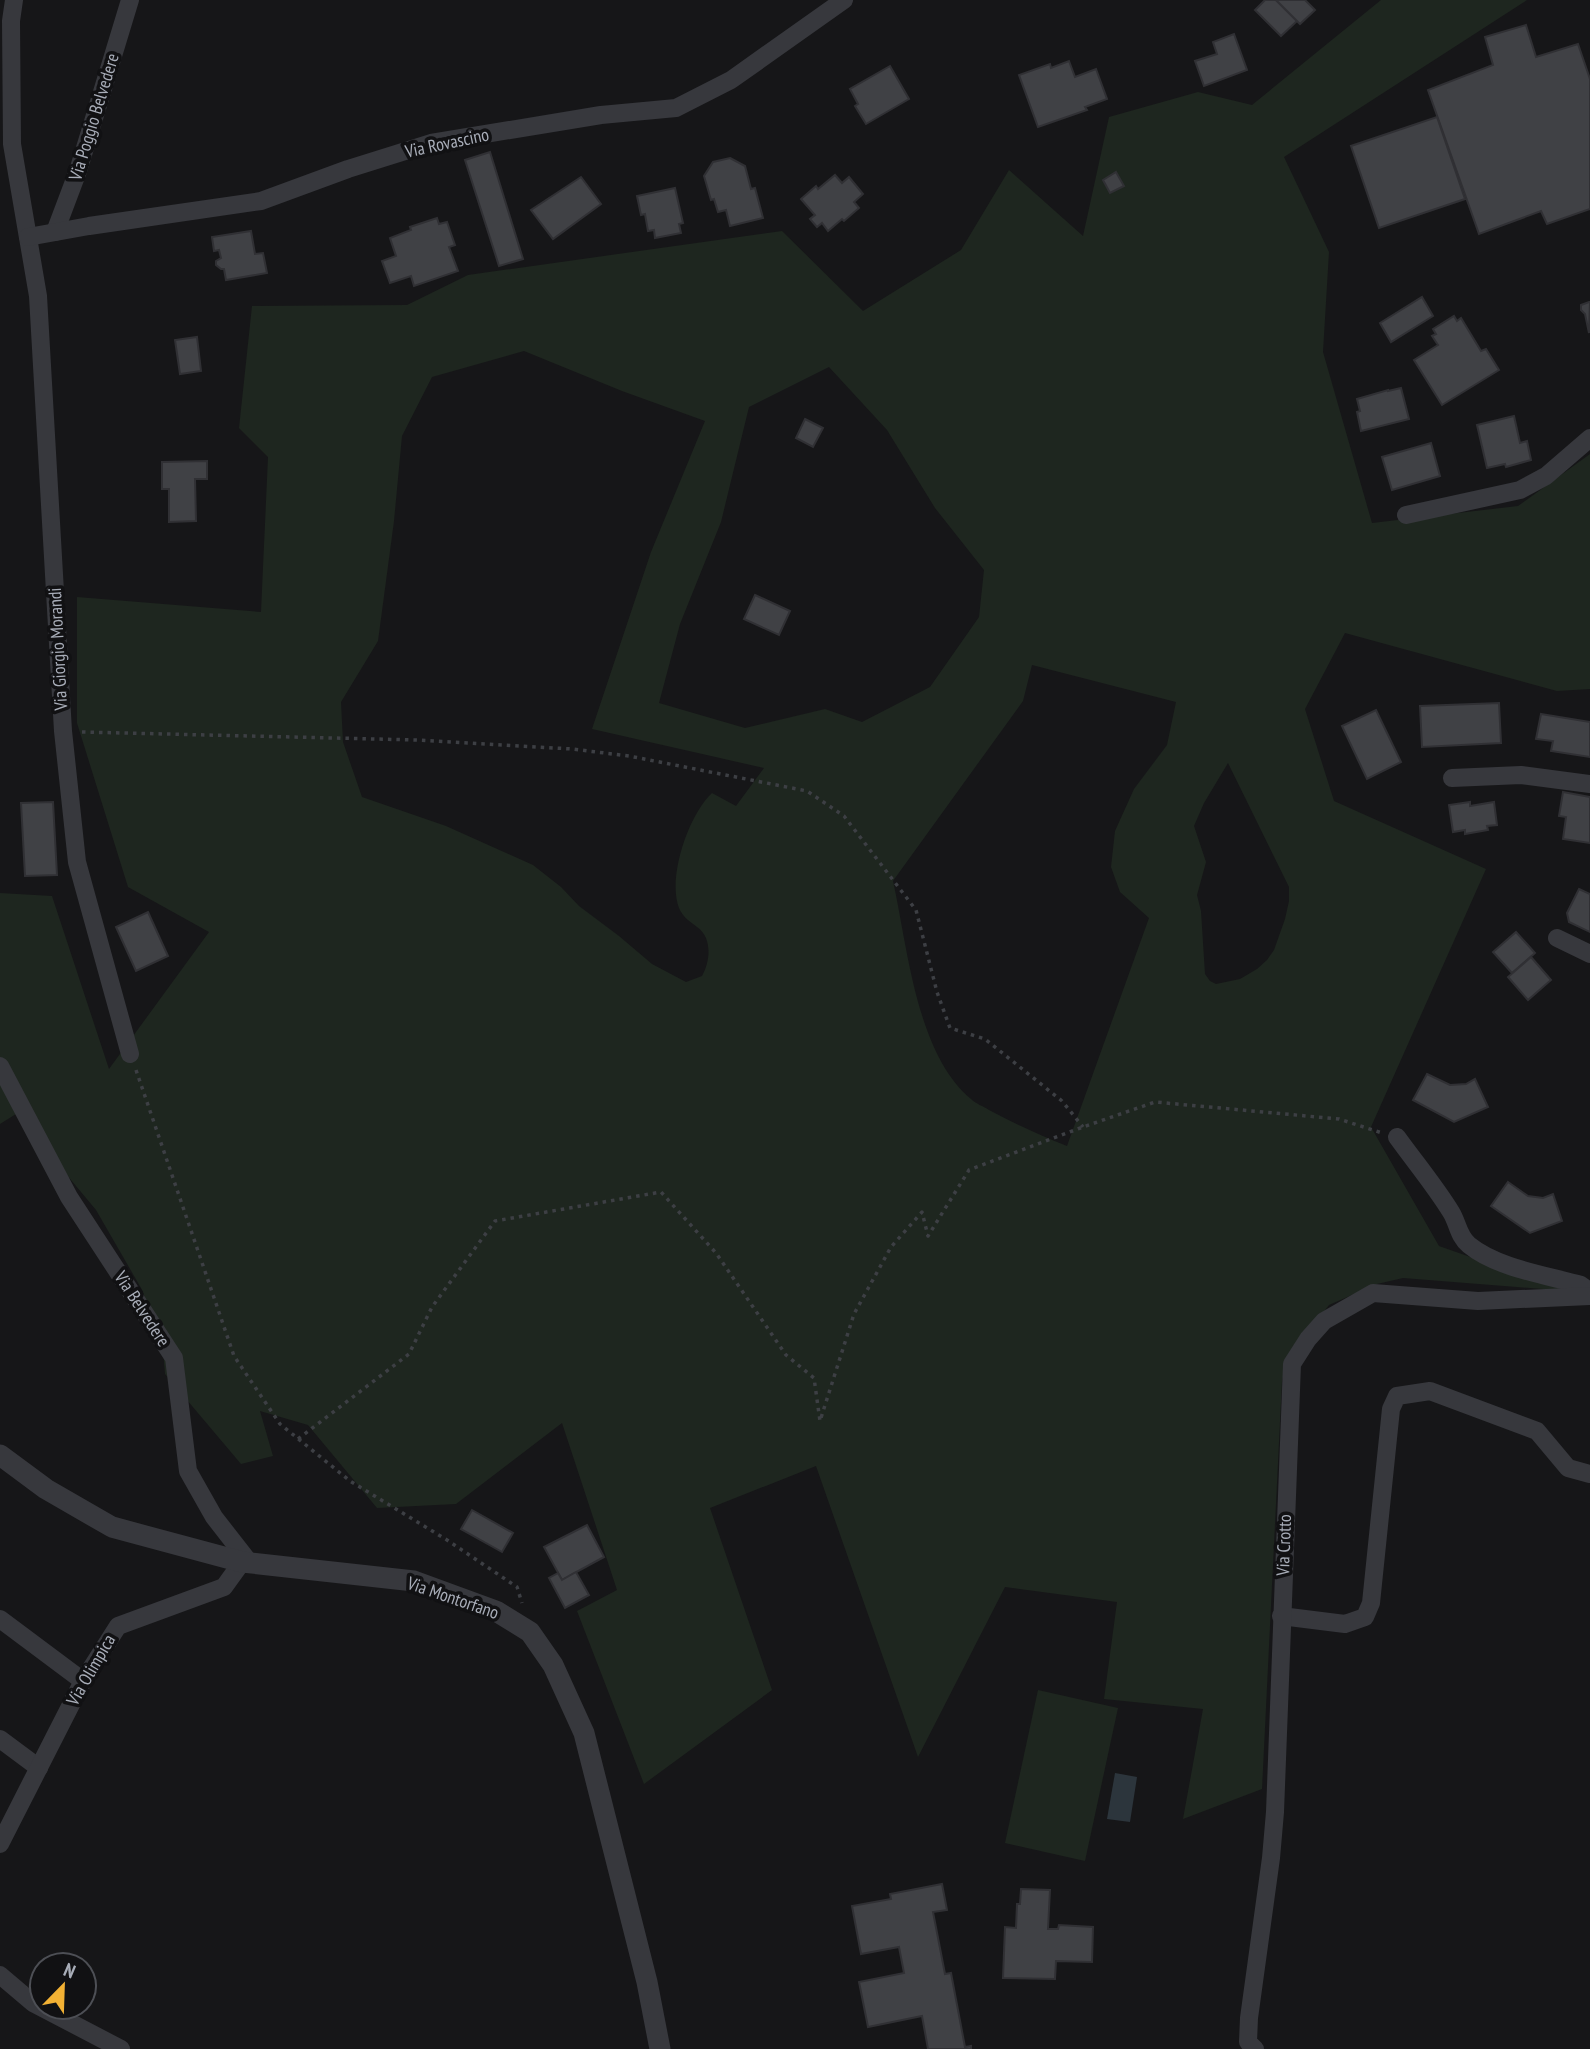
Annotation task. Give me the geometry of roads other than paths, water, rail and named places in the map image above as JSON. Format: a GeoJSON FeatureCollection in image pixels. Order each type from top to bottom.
{"type":"FeatureCollection","features":[{"type":"Feature","properties":{"kind":"street"},"geometry":{"type":"LineString","coordinates":[[14,0],[10,20],[12,144],[28,237]]}},
{"type":"Feature","properties":{"kind":"street","name":"Via Poggio Belvedere"},"geometry":{"type":"LineString","coordinates":[[55,232],[78,171],[130,0]]}},
{"type":"Feature","properties":{"kind":"street","name":"Via Rovascino"},"geometry":{"type":"LineString","coordinates":[[28,237],[261,201],[348,169],[431,143],[601,115],[676,108],[731,80],[844,0]]}},
{"type":"Feature","properties":{"kind":"street","name":"Via Giorgio Morandi"},"geometry":{"type":"LineString","coordinates":[[28,237],[38,296],[62,731],[77,862],[130,1054]]}},
{"type":"Feature","properties":{"kind":"street"},"geometry":{"type":"LineString","coordinates":[[1406,515],[1520,490],[1546,476],[1590,438]]}},
{"type":"Feature","properties":{"kind":"street"},"geometry":{"type":"LineString","coordinates":[[1452,778],[1521,775],[1590,784]]}},
{"type":"Feature","properties":{"kind":"street"},"geometry":{"type":"LineString","coordinates":[[1557,938],[1590,954]]}},
{"type":"Feature","properties":{"kind":"street","name":"Via Belvedere"},"geometry":{"type":"LineString","coordinates":[[0,1066],[69,1196],[174,1358],[188,1471],[214,1517],[246,1562]]}},
{"type":"Feature","properties":{"kind":"street"},"geometry":{"type":"LineString","coordinates":[[1396,1137],[1453,1215],[1465,1242],[1476,1251],[1506,1264],[1581,1285],[1590,1294]]}},
{"type":"Feature","properties":{"kind":"street","name":"Via Crotto"},"geometry":{"type":"LineString","coordinates":[[1247,2047],[1275,1812],[1292,1364],[1324,1321],[1373,1293],[1478,1301],[1590,1294]]}},
{"type":"Feature","properties":{"kind":"street"},"geometry":{"type":"LineString","coordinates":[[1281,1616],[1345,1623],[1366,1618],[1371,1603],[1391,1409],[1397,1396],[1430,1391],[1537,1431],[1568,1468],[1590,1474]]}},
{"type":"Feature","properties":{"kind":"street","name":"Via Montorfano"},"geometry":{"type":"LineString","coordinates":[[0,1455],[46,1489],[112,1527],[246,1562],[414,1581],[496,1611],[530,1632],[553,1665],[583,1733],[647,1982],[660,2049]]}},
{"type":"Feature","properties":{"kind":"street","name":"Via Olimpica"},"geometry":{"type":"LineString","coordinates":[[0,1844],[83,1681],[118,1626],[224,1587],[246,1562]]}},
{"type":"Feature","properties":{"kind":"street"},"geometry":{"type":"LineString","coordinates":[[0,1619],[83,1681]]}},
{"type":"Feature","properties":{"kind":"street"},"geometry":{"type":"LineString","coordinates":[[0,1740],[39,1768]]}},
{"type":"Feature","properties":{"kind":"street"},"geometry":{"type":"LineString","coordinates":[[0,1975],[33,2003],[121,2049]]}}]}
